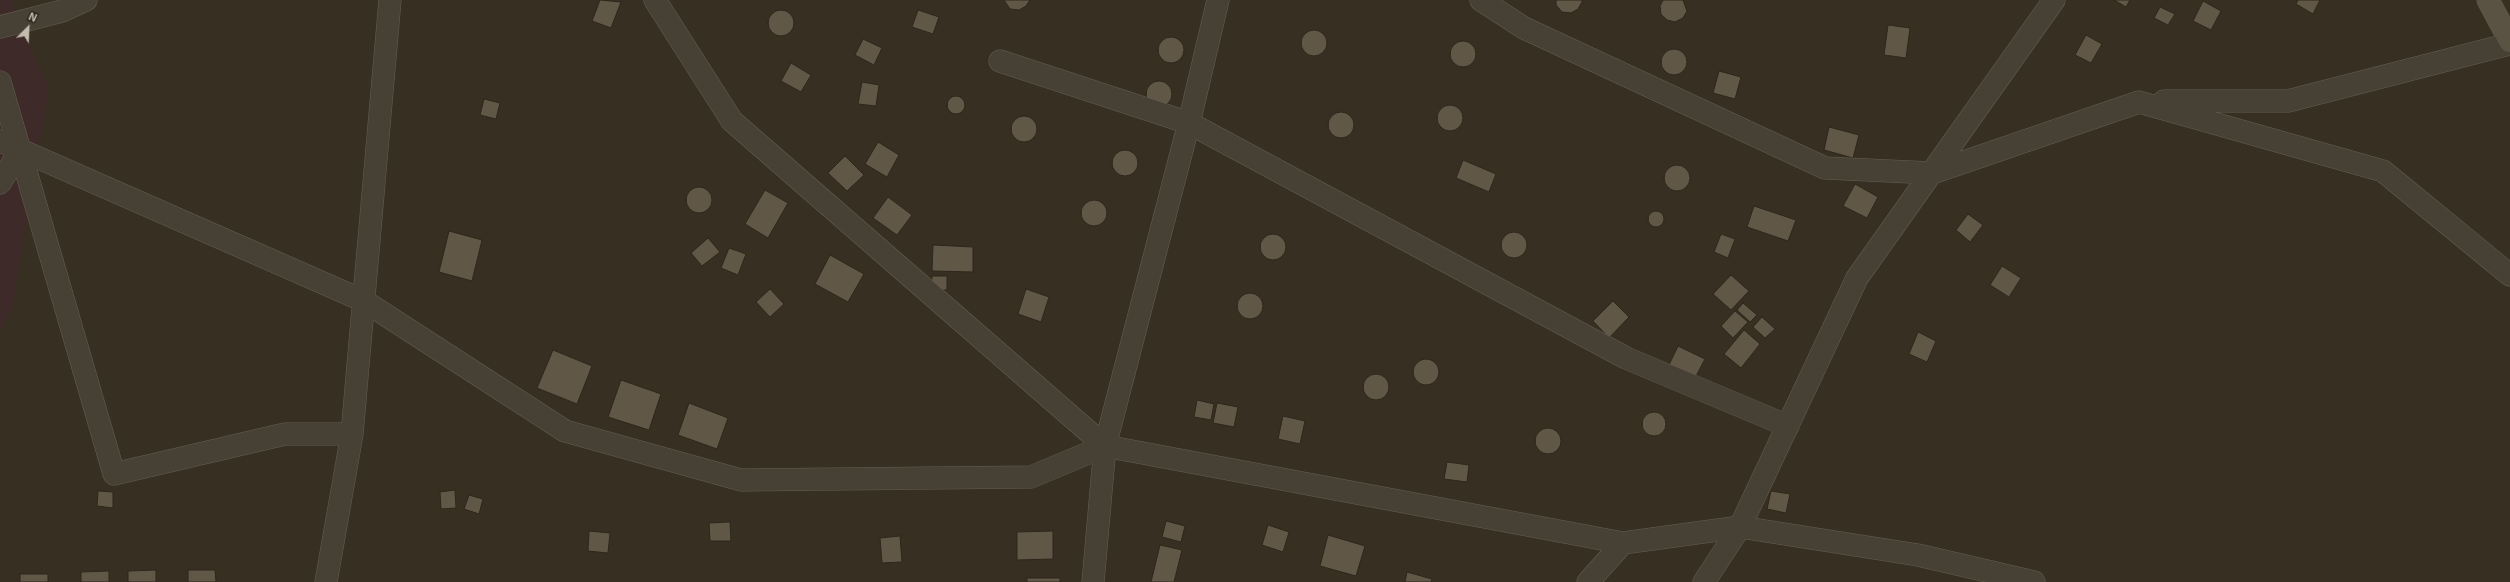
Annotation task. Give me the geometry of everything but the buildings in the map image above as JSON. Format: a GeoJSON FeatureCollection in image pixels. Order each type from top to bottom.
{"type":"FeatureCollection","features":[{"type":"Feature","properties":{"kind":"main road"},"geometry":{"type":"LineString","coordinates":[[2488,0],[2510,41]]}},
{"type":"Feature","properties":{"kind":"street"},"geometry":{"type":"LineString","coordinates":[[0,27],[62,11],[86,0]]}},
{"type":"Feature","properties":{"kind":"street"},"geometry":{"type":"LineString","coordinates":[[326,582],[352,434],[390,0]]}},
{"type":"Feature","properties":{"kind":"street"},"geometry":{"type":"LineString","coordinates":[[655,0],[732,121],[1105,446],[1623,543],[1740,527],[1918,555],[2034,582]]}},
{"type":"Feature","properties":{"kind":"street"},"geometry":{"type":"LineString","coordinates":[[1093,582],[1105,446],[1189,123],[1218,0]]}},
{"type":"Feature","properties":{"kind":"street"},"geometry":{"type":"LineString","coordinates":[[1481,0],[1524,28],[1825,168],[1932,173],[2139,102],[2288,101],[2510,44]]}},
{"type":"Feature","properties":{"kind":"street"},"geometry":{"type":"LineString","coordinates":[[1704,582],[1740,527],[1857,278],[1932,173],[2046,3]]}},
{"type":"Feature","properties":{"kind":"street"},"geometry":{"type":"LineString","coordinates":[[1000,61],[1189,123],[1626,358],[1788,426]]}},
{"type":"Feature","properties":{"kind":"street"},"geometry":{"type":"LineString","coordinates":[[0,82],[114,474],[285,434],[352,434]]}},
{"type":"Feature","properties":{"kind":"street"},"geometry":{"type":"LineString","coordinates":[[2139,102],[2383,172],[2510,275]]}},
{"type":"Feature","properties":{"kind":"street"},"geometry":{"type":"LineString","coordinates":[[0,141],[364,301],[565,432],[741,480],[1031,477],[1105,446]]}},
{"type":"Feature","properties":{"kind":"street"},"geometry":{"type":"LineString","coordinates":[[0,183],[20,151]]}},
{"type":"Feature","properties":{"kind":"street"},"geometry":{"type":"LineString","coordinates":[[1588,582],[1623,543]]}},
{"type":"Feature","properties":{"kind":"shaded area"},"geometry":{"type":"Polygon","coordinates":[[[0,0],[11,0],[49,90],[11,313],[0,330],[0,0]]]}}]}
